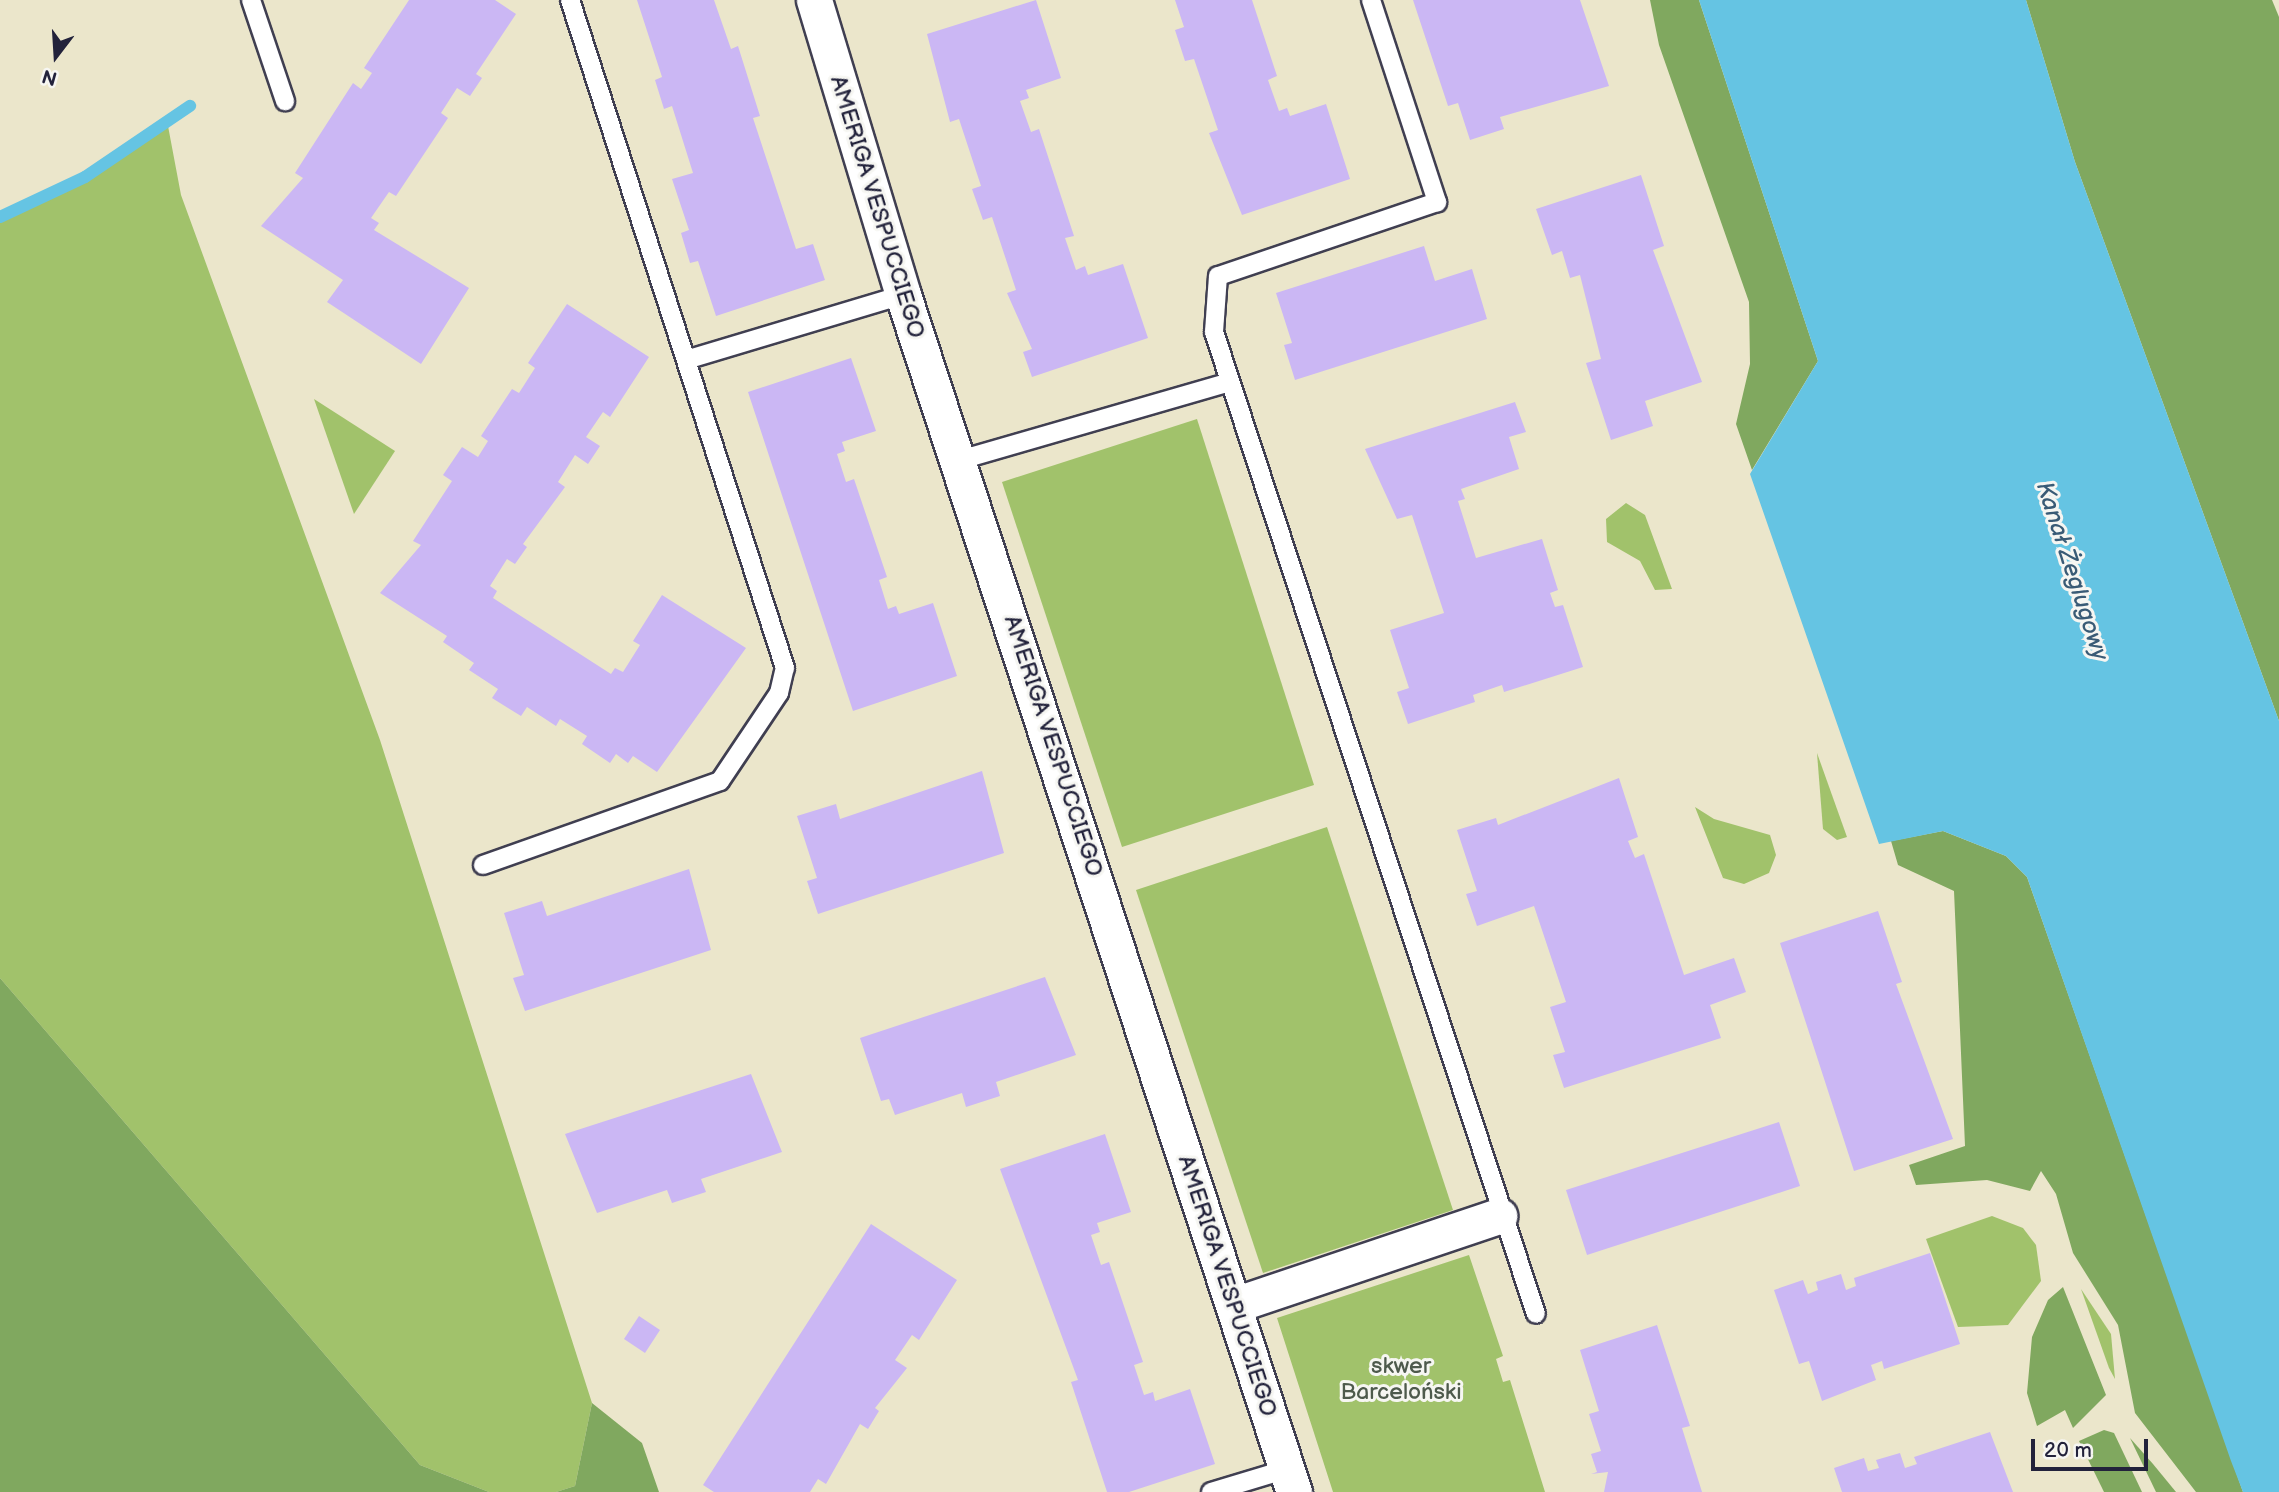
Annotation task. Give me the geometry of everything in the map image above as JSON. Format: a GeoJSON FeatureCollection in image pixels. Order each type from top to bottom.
{"type":"FeatureCollection","features":[{"type":"Feature","properties":{"kind":"street","name":"AMERIGA VESPUCCIEGO"},"geometry":{"type":"LineString","coordinates":[[814,0],[903,295],[960,460],[1291,1480]]}},
{"type":"Feature","properties":{"kind":"street"},"geometry":{"type":"LineString","coordinates":[[1234,1305],[1499,1216]]}},
{"type":"Feature","properties":{"kind":"lane"},"geometry":{"type":"LineString","coordinates":[[251,0],[285,102]]}},
{"type":"Feature","properties":{"kind":"lane"},"geometry":{"type":"LineString","coordinates":[[483,865],[720,781],[779,693],[785,668],[689,359],[570,0]]}},
{"type":"Feature","properties":{"kind":"lane"},"geometry":{"type":"LineString","coordinates":[[1371,0],[1437,202],[1218,276],[1214,332],[1226,383],[1499,1216],[1536,1314]]}},
{"type":"Feature","properties":{"kind":"lane"},"geometry":{"type":"LineString","coordinates":[[689,359],[903,295]]}},
{"type":"Feature","properties":{"kind":"lane"},"geometry":{"type":"LineString","coordinates":[[960,460],[1226,383]]}},
{"type":"Feature","properties":{"kind":"lane"},"geometry":{"type":"LineString","coordinates":[[1211,1492],[1291,1480]]}},
{"type":"Feature","properties":{"kind":"green space"},"geometry":{"type":"Polygon","coordinates":[[[1650,0],[1699,0],[1818,361],[1752,470],[1736,424],[1750,364],[1749,302],[1659,45],[1650,0]]]}},
{"type":"Feature","properties":{"kind":"green space"},"geometry":{"type":"Polygon","coordinates":[[[2026,0],[2272,0],[2279,17],[2279,721],[2075,162],[2026,0]]]}},
{"type":"Feature","properties":{"kind":"green space"},"geometry":{"type":"Polygon","coordinates":[[[168,126],[181,195],[380,740],[592,1403],[575,1486],[556,1492],[489,1492],[420,1465],[0,978],[0,217],[85,177],[168,126]]]}},
{"type":"Feature","properties":{"kind":"green space"},"geometry":{"type":"Polygon","coordinates":[[[314,399],[395,451],[354,514],[314,399]]]}},
{"type":"Feature","properties":{"kind":"green space"},"geometry":{"type":"Polygon","coordinates":[[[1197,419],[1314,785],[1122,847],[1002,482],[1197,419]]]}},
{"type":"Feature","properties":{"kind":"green space"},"geometry":{"type":"Polygon","coordinates":[[[1626,503],[1645,515],[1672,589],[1655,590],[1640,561],[1607,542],[1606,519],[1626,503]]]}},
{"type":"Feature","properties":{"kind":"green space"},"geometry":{"type":"Polygon","coordinates":[[[1817,753],[1847,837],[1837,840],[1823,829],[1817,753]]]}},
{"type":"Feature","properties":{"kind":"green space"},"geometry":{"type":"Polygon","coordinates":[[[1695,807],[1714,819],[1770,835],[1776,855],[1769,873],[1744,884],[1723,878],[1695,807]]]}},
{"type":"Feature","properties":{"kind":"green space"},"geometry":{"type":"Polygon","coordinates":[[[1327,827],[1453,1210],[1263,1273],[1136,890],[1327,827]]]}},
{"type":"Feature","properties":{"kind":"green space"},"geometry":{"type":"Polygon","coordinates":[[[1943,831],[2006,856],[2027,877],[2243,1492],[2196,1492],[2135,1413],[2118,1325],[2073,1253],[2056,1194],[2041,1171],[2030,1191],[1987,1180],[1916,1185],[1909,1165],[1965,1146],[1954,891],[1898,865],[1891,841],[1943,831]]]}},
{"type":"Feature","properties":{"kind":"green space"},"geometry":{"type":"Polygon","coordinates":[[[0,978],[420,1465],[489,1492],[0,1492],[0,978]]]}},
{"type":"Feature","properties":{"kind":"green space"},"geometry":{"type":"Polygon","coordinates":[[[1992,1216],[2023,1228],[2036,1245],[2041,1281],[2008,1325],[1958,1327],[1926,1239],[1992,1216]]]}},
{"type":"Feature","properties":{"kind":"green space","name":"skwer Barceloński"},"geometry":{"type":"Polygon","coordinates":[[[1469,1255],[1503,1356],[1496,1359],[1503,1382],[1510,1380],[1545,1492],[1333,1492],[1277,1318],[1469,1255]]]}},
{"type":"Feature","properties":{"kind":"green space"},"geometry":{"type":"Polygon","coordinates":[[[2063,1287],[2106,1395],[2073,1428],[2065,1410],[2037,1426],[2027,1393],[2032,1337],[2048,1300],[2063,1287]]]}},
{"type":"Feature","properties":{"kind":"green space"},"geometry":{"type":"Polygon","coordinates":[[[2081,1289],[2111,1334],[2115,1379],[2109,1368],[2081,1289]]]}},
{"type":"Feature","properties":{"kind":"green space"},"geometry":{"type":"Polygon","coordinates":[[[592,1403],[642,1443],[659,1492],[556,1492],[575,1486],[592,1403]]]}},
{"type":"Feature","properties":{"kind":"green space"},"geometry":{"type":"Polygon","coordinates":[[[2104,1430],[2114,1433],[2142,1492],[2104,1492],[2079,1441],[2104,1430]]]}},
{"type":"Feature","properties":{"kind":"green space"},"geometry":{"type":"Polygon","coordinates":[[[2130,1438],[2153,1464],[2176,1492],[2156,1492],[2130,1438]]]}},
{"type":"Feature","properties":{"kind":"water","name":"Kanał Żeglugowy"},"geometry":{"type":"Polygon","coordinates":[[[1699,0],[2026,0],[2075,162],[2279,721],[2279,1492],[2243,1492],[2027,877],[2006,856],[1943,831],[1879,844],[1750,474],[1818,361],[1699,0]]]}},
{"type":"Feature","properties":{"kind":"building"},"geometry":{"type":"Polygon","coordinates":[[[409,0],[495,0],[516,14],[476,74],[482,78],[470,96],[457,88],[441,113],[448,118],[396,196],[389,192],[371,218],[379,223],[374,230],[469,288],[421,364],[327,302],[343,280],[261,226],[303,178],[295,173],[353,83],[361,89],[372,73],[364,68],[409,0]]]}},
{"type":"Feature","properties":{"kind":"building"},"geometry":{"type":"Polygon","coordinates":[[[637,0],[714,0],[731,49],[738,46],[760,116],[753,118],[796,249],[813,244],[825,280],[716,316],[698,261],[690,263],[681,233],[689,230],[672,179],[693,173],[672,106],[664,109],[655,80],[662,77],[637,0]]]}},
{"type":"Feature","properties":{"kind":"building"},"geometry":{"type":"Polygon","coordinates":[[[1036,0],[1061,78],[1026,90],[1029,98],[1020,101],[1031,132],[1039,129],[1074,236],[1065,238],[1076,270],[1085,266],[1088,275],[1123,264],[1148,338],[1032,377],[1023,352],[1032,349],[1007,293],[1016,290],[992,217],[983,220],[972,189],[981,186],[959,119],[950,122],[927,34],[1036,0]]]}},
{"type":"Feature","properties":{"kind":"building"},"geometry":{"type":"Polygon","coordinates":[[[1175,0],[1252,0],[1277,76],[1268,80],[1279,111],[1287,108],[1290,116],[1326,104],[1350,179],[1242,215],[1209,133],[1218,130],[1194,59],[1185,61],[1175,30],[1184,27],[1175,0]]]}},
{"type":"Feature","properties":{"kind":"building"},"geometry":{"type":"Polygon","coordinates":[[[1413,0],[1580,0],[1609,86],[1500,117],[1504,129],[1470,140],[1458,103],[1448,106],[1413,0]]]}},
{"type":"Feature","properties":{"kind":"building"},"geometry":{"type":"Polygon","coordinates":[[[1641,175],[1664,246],[1653,250],[1702,382],[1645,401],[1653,426],[1611,440],[1586,363],[1601,359],[1580,275],[1570,278],[1562,251],[1552,255],[1536,209],[1641,175]]]}},
{"type":"Feature","properties":{"kind":"building"},"geometry":{"type":"Polygon","coordinates":[[[1424,246],[1435,281],[1472,269],[1487,319],[1295,380],[1284,345],[1292,343],[1276,293],[1424,246]]]}},
{"type":"Feature","properties":{"kind":"building"},"geometry":{"type":"Polygon","coordinates":[[[567,304],[649,357],[610,417],[603,412],[586,437],[600,446],[588,464],[575,455],[558,482],[565,487],[523,544],[527,547],[515,564],[507,559],[490,586],[497,591],[493,598],[611,674],[615,668],[623,672],[640,645],[633,641],[662,595],[746,648],[657,772],[633,756],[628,763],[616,754],[610,763],[582,744],[587,736],[560,719],[556,726],[527,707],[521,716],[492,698],[498,689],[469,670],[474,663],[443,642],[447,636],[380,593],[421,545],[413,541],[452,481],[443,475],[462,447],[478,457],[488,441],[481,436],[512,389],[519,393],[535,368],[528,363],[567,304]]]}},
{"type":"Feature","properties":{"kind":"building"},"geometry":{"type":"Polygon","coordinates":[[[851,358],[876,431],[842,442],[845,451],[837,454],[846,482],[854,479],[887,577],[879,580],[888,609],[896,606],[899,614],[933,603],[957,676],[853,711],[748,392],[851,358]]]}},
{"type":"Feature","properties":{"kind":"building"},"geometry":{"type":"Polygon","coordinates":[[[1515,402],[1526,432],[1509,437],[1519,469],[1461,489],[1465,499],[1458,501],[1476,558],[1542,539],[1558,590],[1550,593],[1555,607],[1563,605],[1583,667],[1504,692],[1502,685],[1473,695],[1475,702],[1408,724],[1397,692],[1409,688],[1390,630],[1444,613],[1412,515],[1397,519],[1365,449],[1515,402]]]}},
{"type":"Feature","properties":{"kind":"building"},"geometry":{"type":"Polygon","coordinates":[[[982,771],[1004,853],[818,914],[807,881],[817,878],[797,816],[836,804],[840,819],[982,771]]]}},
{"type":"Feature","properties":{"kind":"building"},"geometry":{"type":"Polygon","coordinates":[[[1619,778],[1638,837],[1628,841],[1635,858],[1644,854],[1684,975],[1734,958],[1746,992],[1710,1005],[1721,1038],[1564,1088],[1553,1055],[1565,1052],[1550,1007],[1566,1002],[1534,906],[1477,926],[1466,894],[1477,891],[1457,830],[1496,818],[1498,825],[1619,778]]]}},
{"type":"Feature","properties":{"kind":"building"},"geometry":{"type":"Polygon","coordinates":[[[689,869],[711,950],[525,1011],[513,978],[524,975],[504,913],[542,901],[547,916],[689,869]]]}},
{"type":"Feature","properties":{"kind":"building"},"geometry":{"type":"Polygon","coordinates":[[[1878,911],[1902,982],[1896,984],[1953,1139],[1854,1171],[1780,943],[1878,911]]]}},
{"type":"Feature","properties":{"kind":"building"},"geometry":{"type":"Polygon","coordinates":[[[1045,977],[1076,1055],[996,1082],[1000,1096],[966,1107],[962,1093],[895,1115],[889,1099],[881,1101],[860,1038],[1045,977]]]}},
{"type":"Feature","properties":{"kind":"building"},"geometry":{"type":"Polygon","coordinates":[[[751,1074],[782,1152],[701,1179],[706,1192],[672,1203],[667,1190],[597,1213],[565,1134],[751,1074]]]}},
{"type":"Feature","properties":{"kind":"building"},"geometry":{"type":"Polygon","coordinates":[[[1779,1122],[1800,1186],[1587,1255],[1566,1190],[1779,1122]]]}},
{"type":"Feature","properties":{"kind":"building"},"geometry":{"type":"Polygon","coordinates":[[[1105,1134],[1131,1212],[1097,1223],[1100,1232],[1091,1235],[1101,1265],[1109,1262],[1143,1362],[1134,1365],[1144,1395],[1153,1392],[1155,1401],[1190,1389],[1215,1464],[1129,1492],[1107,1492],[1071,1382],[1078,1380],[1000,1169],[1105,1134]]]}},
{"type":"Feature","properties":{"kind":"building"},"geometry":{"type":"Polygon","coordinates":[[[871,1224],[957,1280],[919,1340],[912,1335],[895,1360],[907,1368],[875,1408],[879,1411],[868,1429],[860,1424],[826,1484],[818,1479],[810,1492],[714,1492],[703,1485],[871,1224]]]}},
{"type":"Feature","properties":{"kind":"building"},"geometry":{"type":"Polygon","coordinates":[[[1930,1253],[1960,1344],[1884,1369],[1882,1361],[1871,1365],[1876,1380],[1822,1401],[1809,1361],[1799,1364],[1774,1290],[1803,1280],[1808,1294],[1818,1290],[1816,1282],[1841,1274],[1846,1290],[1856,1286],[1854,1278],[1930,1253]]]}},
{"type":"Feature","properties":{"kind":"building"},"geometry":{"type":"Polygon","coordinates":[[[639,1316],[660,1330],[645,1353],[624,1339],[639,1316]]]}},
{"type":"Feature","properties":{"kind":"building"},"geometry":{"type":"Polygon","coordinates":[[[1657,1325],[1690,1426],[1682,1428],[1702,1492],[1604,1492],[1608,1472],[1591,1474],[1597,1472],[1591,1454],[1601,1451],[1589,1414],[1599,1411],[1580,1350],[1657,1325]]]}},
{"type":"Feature","properties":{"kind":"building"},"geometry":{"type":"Polygon","coordinates":[[[1990,1432],[2013,1492],[1842,1492],[1834,1468],[1864,1458],[1868,1471],[1879,1468],[1876,1460],[1900,1453],[1905,1468],[1917,1464],[1914,1457],[1990,1432]]]}},
{"type":"Feature","properties":{"kind":"waterway"},"geometry":{"type":"LineString","coordinates":[[0,217],[85,177],[190,106]]}}]}
